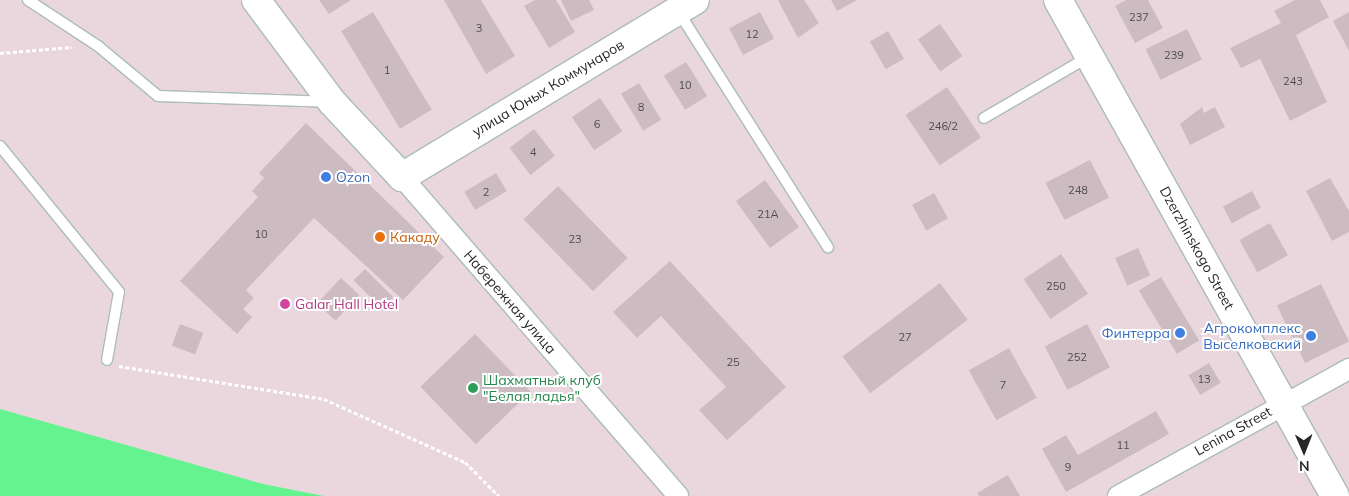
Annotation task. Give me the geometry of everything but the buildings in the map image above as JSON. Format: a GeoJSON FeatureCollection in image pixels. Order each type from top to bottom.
{"type":"FeatureCollection","features":[{"type":"Feature","properties":{"kind":"street"},"geometry":{"type":"LineString","coordinates":[[256,0],[332,102],[402,177]]}},
{"type":"Feature","properties":{"kind":"street","name":"Dzerzhinskogo Street"},"geometry":{"type":"LineString","coordinates":[[1058,0],[1335,496]]}},
{"type":"Feature","properties":{"kind":"street","name":"улица Юных Коммунаров"},"geometry":{"type":"LineString","coordinates":[[402,177],[686,5]]}},
{"type":"Feature","properties":{"kind":"street","name":"Набережная улица"},"geometry":{"type":"LineString","coordinates":[[402,177],[678,496]]}},
{"type":"Feature","properties":{"kind":"street","name":"Lenina Street"},"geometry":{"type":"LineString","coordinates":[[1118,496],[1282,403],[1349,369]]}},
{"type":"Feature","properties":{"kind":"lane"},"geometry":{"type":"LineString","coordinates":[[28,0],[98,46],[158,96],[332,102]]}},
{"type":"Feature","properties":{"kind":"lane"},"geometry":{"type":"LineString","coordinates":[[686,5],[828,247]]}},
{"type":"Feature","properties":{"kind":"lane"},"geometry":{"type":"LineString","coordinates":[[984,118],[1090,56]]}},
{"type":"Feature","properties":{"kind":"lane"},"geometry":{"type":"LineString","coordinates":[[0,146],[119,292],[108,360]]}},
{"type":"Feature","properties":{"kind":"path"},"geometry":{"type":"LineString","coordinates":[[0,53],[98,46]]}},
{"type":"Feature","properties":{"kind":"path"},"geometry":{"type":"LineString","coordinates":[[108,360],[121,366],[324,399],[465,462],[499,496]]}},
{"type":"Feature","properties":{"kind":"shaded area"},"geometry":{"type":"Polygon","coordinates":[[[0,409],[263,484],[324,496],[0,496],[0,409]]]}},
{"type":"Feature","properties":{"kind":"place","name":"Ozon"},"geometry":{"type":"Point","coordinates":[326,177]}},
{"type":"Feature","properties":{"kind":"place","name":"Какаду"},"geometry":{"type":"Point","coordinates":[380,237]}},
{"type":"Feature","properties":{"kind":"place","name":"Galar Hall Hotel"},"geometry":{"type":"Point","coordinates":[285,304]}},
{"type":"Feature","properties":{"kind":"place","name":"Финтерра"},"geometry":{"type":"Point","coordinates":[1180,333]}},
{"type":"Feature","properties":{"kind":"place","name":"Агрокомплекс Выселковский"},"geometry":{"type":"Point","coordinates":[1311,336]}},
{"type":"Feature","properties":{"kind":"place","name":"Шахматный клуб \"Белая ладья\""},"geometry":{"type":"Point","coordinates":[473,388]}}]}
